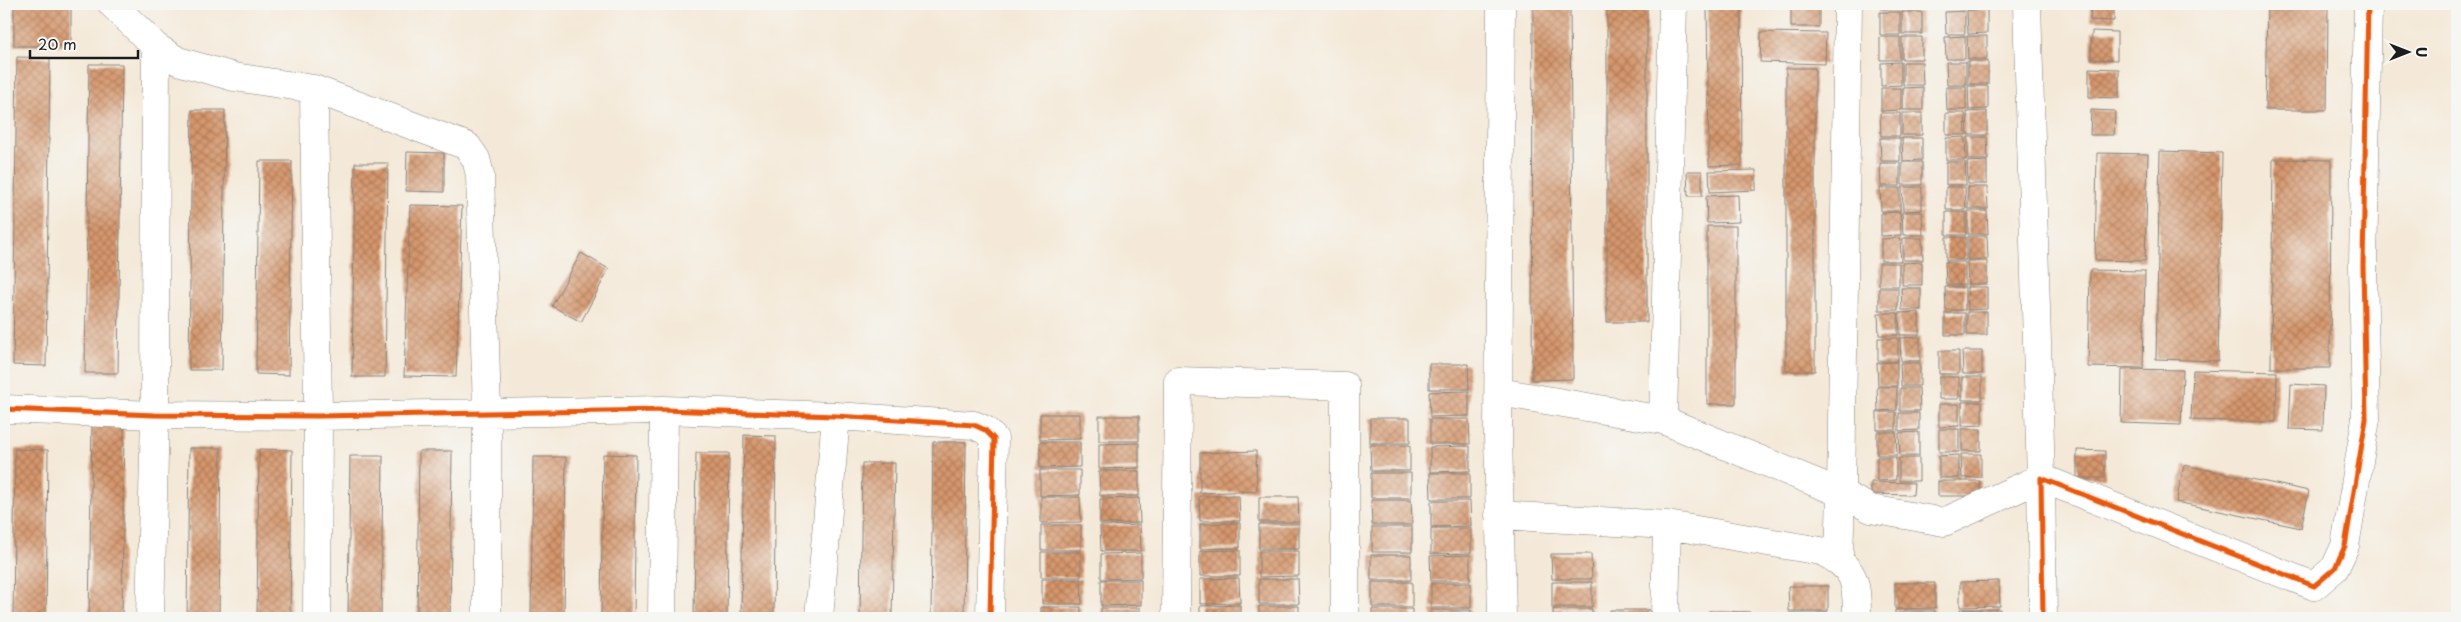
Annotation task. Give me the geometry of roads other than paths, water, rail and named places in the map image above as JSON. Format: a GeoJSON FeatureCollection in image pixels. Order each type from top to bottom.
{"type":"FeatureCollection","features":[{"type":"Feature","properties":{"kind":"street"},"geometry":{"type":"LineString","coordinates":[[112,4],[156,47],[178,61],[234,77],[314,89],[467,146],[476,159],[480,175],[487,411],[486,618]]}},
{"type":"Feature","properties":{"kind":"street"},"geometry":{"type":"LineString","coordinates":[[1501,4],[1498,411],[1502,618]]}},
{"type":"Feature","properties":{"kind":"street"},"geometry":{"type":"LineString","coordinates":[[1663,420],[1673,4]]}},
{"type":"Feature","properties":{"kind":"street"},"geometry":{"type":"LineString","coordinates":[[1839,559],[1848,4]]}},
{"type":"Feature","properties":{"kind":"street"},"geometry":{"type":"LineString","coordinates":[[2027,4],[2041,478],[2043,618]]}},
{"type":"Feature","properties":{"kind":"street"},"geometry":{"type":"LineString","coordinates":[[1498,411],[1663,420],[1841,493],[1871,509],[1944,522],[2041,478],[2314,586],[2335,568],[2345,546],[2366,418],[2363,265],[2368,4]]}},
{"type":"Feature","properties":{"kind":"street"},"geometry":{"type":"LineString","coordinates":[[150,618],[155,415],[156,47]]}},
{"type":"Feature","properties":{"kind":"street"},"geometry":{"type":"LineString","coordinates":[[314,89],[318,416],[316,618]]}},
{"type":"Feature","properties":{"kind":"street"},"geometry":{"type":"LineString","coordinates":[[1176,618],[1178,382],[1345,386],[1345,618]]}},
{"type":"Feature","properties":{"kind":"street"},"geometry":{"type":"LineString","coordinates":[[4,409],[155,415],[318,416],[487,411],[664,410],[836,416],[974,424],[990,434],[994,440],[990,618]]}},
{"type":"Feature","properties":{"kind":"street"},"geometry":{"type":"LineString","coordinates":[[662,618],[664,410]]}},
{"type":"Feature","properties":{"kind":"street"},"geometry":{"type":"LineString","coordinates":[[819,618],[836,416]]}},
{"type":"Feature","properties":{"kind":"street"},"geometry":{"type":"LineString","coordinates":[[1499,515],[1667,525],[1821,551],[1839,559],[1850,572],[1857,596],[1858,618]]}},
{"type":"Feature","properties":{"kind":"street"},"geometry":{"type":"LineString","coordinates":[[1665,618],[1667,525]]}}]}
